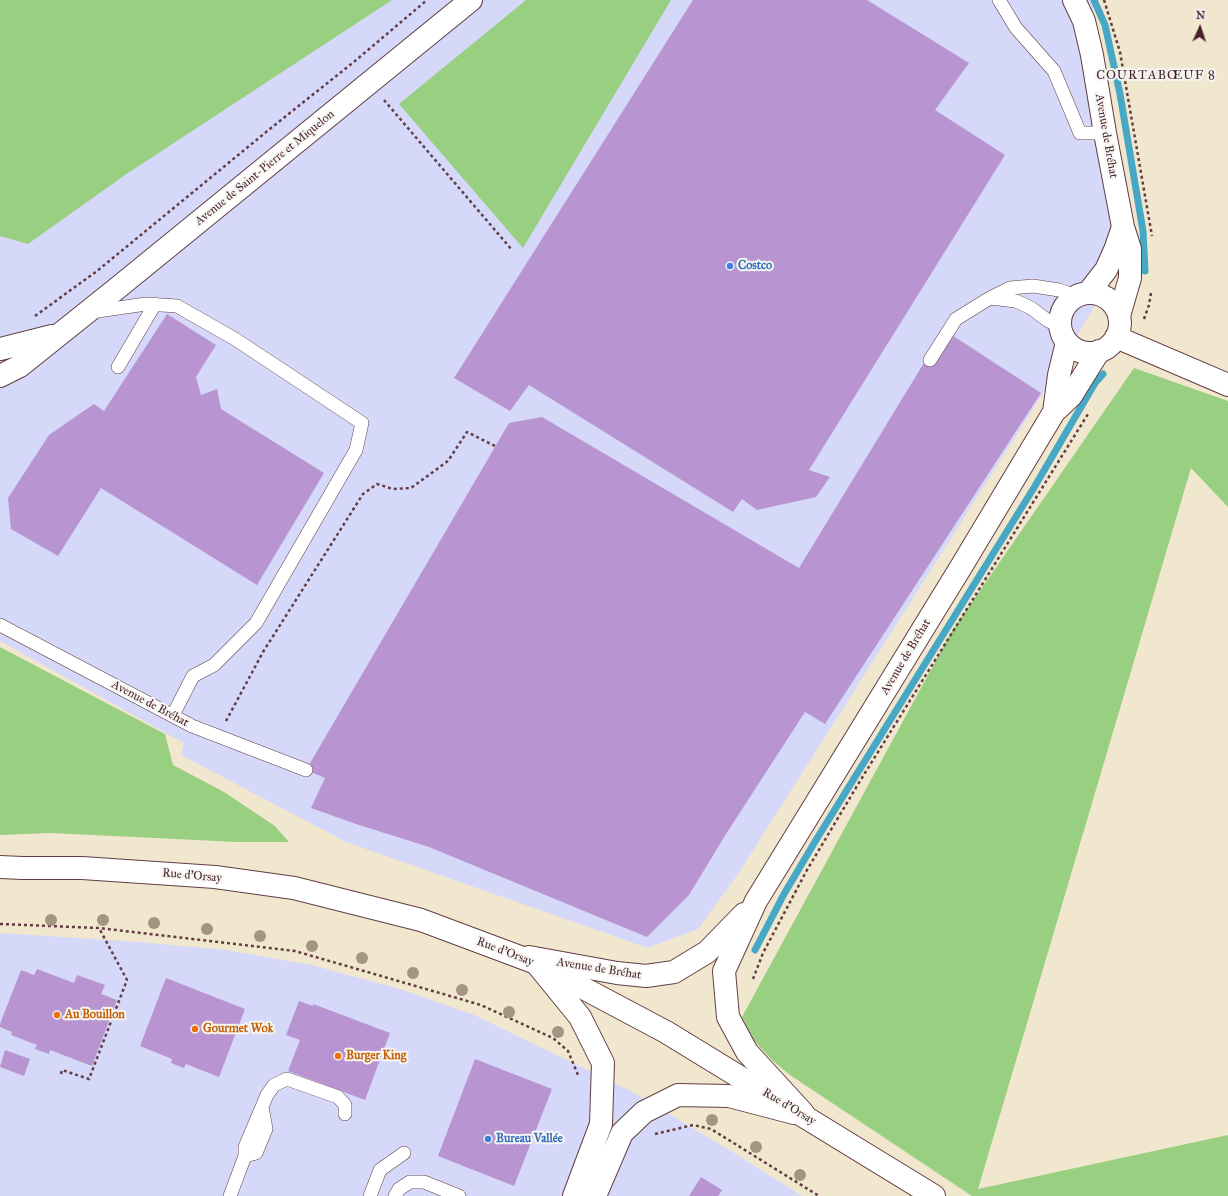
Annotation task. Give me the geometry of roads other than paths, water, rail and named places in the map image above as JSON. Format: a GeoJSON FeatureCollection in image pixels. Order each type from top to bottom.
{"type":"FeatureCollection","features":[{"type":"Feature","properties":{"kind":"street","name":"Avenue de Saint-Pierre et Miquelon"},"geometry":{"type":"LineString","coordinates":[[0,376],[20,366],[271,164],[471,0]]}},
{"type":"Feature","properties":{"kind":"street","name":"Avenue de Bréhat"},"geometry":{"type":"LineString","coordinates":[[1074,0],[1084,22],[1092,55],[1123,227],[1130,249],[1130,278],[1119,316]]}},
{"type":"Feature","properties":{"kind":"street"},"geometry":{"type":"LineString","coordinates":[[1082,294],[1096,293],[1104,296],[1111,301],[1119,316],[1120,324],[1116,337],[1107,348],[1090,353],[1074,348],[1064,335],[1060,318],[1068,302],[1082,294],[1106,270],[1123,227]]}},
{"type":"Feature","properties":{"kind":"street","name":"Avenue de Saint-Pierre et Miquelon"},"geometry":{"type":"LineString","coordinates":[[0,349],[59,334]]}},
{"type":"Feature","properties":{"kind":"street","name":"Avenue de Bréhat"},"geometry":{"type":"LineString","coordinates":[[1054,412],[1064,335]]}},
{"type":"Feature","properties":{"kind":"street"},"geometry":{"type":"LineString","coordinates":[[1116,337],[1228,385]]}},
{"type":"Feature","properties":{"kind":"street","name":"Avenue de Bréhat"},"geometry":{"type":"LineString","coordinates":[[806,1117],[747,1052],[728,1017],[724,972],[756,902],[1054,412],[1071,396],[1099,351]]}},
{"type":"Feature","properties":{"kind":"street","name":"Rue d'Orsay"},"geometry":{"type":"LineString","coordinates":[[0,867],[82,868],[215,877],[294,888],[421,920],[536,963],[666,1032],[934,1196]]}},
{"type":"Feature","properties":{"kind":"street","name":"Rue d'Orsay"},"geometry":{"type":"LineString","coordinates":[[0,873],[22,868]]}},
{"type":"Feature","properties":{"kind":"street","name":"Avenue de Bréhat"},"geometry":{"type":"LineString","coordinates":[[510,953],[617,973],[646,976],[674,972],[707,952],[756,902]]}},
{"type":"Feature","properties":{"kind":"street"},"geometry":{"type":"LineString","coordinates":[[536,963],[580,1017],[603,1062],[601,1124],[574,1196]]}},
{"type":"Feature","properties":{"kind":"street"},"geometry":{"type":"LineString","coordinates":[[595,1196],[622,1133],[644,1112],[678,1095],[729,1096],[806,1117]]}},
{"type":"Feature","properties":{"kind":"lane"},"geometry":{"type":"LineString","coordinates":[[999,0],[1016,28],[1054,71],[1080,133],[1105,133]]}},
{"type":"Feature","properties":{"kind":"lane"},"geometry":{"type":"LineString","coordinates":[[930,360],[956,319],[990,298],[1010,288],[1033,286],[1082,294]]}},
{"type":"Feature","properties":{"kind":"lane"},"geometry":{"type":"LineString","coordinates":[[990,298],[1016,301],[1031,308],[1064,335]]}},
{"type":"Feature","properties":{"kind":"lane"},"geometry":{"type":"LineString","coordinates":[[86,313],[146,304],[177,306],[235,338],[362,423],[356,450],[256,623],[214,665],[193,676],[173,716]]}},
{"type":"Feature","properties":{"kind":"lane"},"geometry":{"type":"LineString","coordinates":[[118,367],[155,304]]}},
{"type":"Feature","properties":{"kind":"lane","name":"Avenue de Bréhat"},"geometry":{"type":"LineString","coordinates":[[0,625],[192,726],[219,735],[306,770]]}},
{"type":"Feature","properties":{"kind":"lane"},"geometry":{"type":"LineString","coordinates":[[230,1196],[245,1156],[245,1147],[267,1095],[274,1085],[287,1079],[338,1097],[345,1106],[345,1114]]}},
{"type":"Feature","properties":{"kind":"lane"},"geometry":{"type":"LineString","coordinates":[[370,1196],[380,1170],[404,1153]]}},
{"type":"Feature","properties":{"kind":"lane"},"geometry":{"type":"LineString","coordinates":[[395,1196],[399,1189],[410,1182],[424,1182],[459,1196]]}},
{"type":"Feature","properties":{"kind":"waterway"},"geometry":{"type":"LineString","coordinates":[[1094,0],[1105,25],[1120,94],[1143,231],[1145,271]]}},
{"type":"Feature","properties":{"kind":"waterway"},"geometry":{"type":"LineString","coordinates":[[755,950],[784,894],[816,840],[1035,486],[1095,383],[1103,374]]}},
{"type":"Feature","properties":{"kind":"place","name":"Costco"},"geometry":{"type":"Point","coordinates":[730,266]}},
{"type":"Feature","properties":{"kind":"place","name":"Au Bouillon"},"geometry":{"type":"Point","coordinates":[57,1015]}},
{"type":"Feature","properties":{"kind":"place","name":"Gourmet Wok"},"geometry":{"type":"Point","coordinates":[195,1029]}},
{"type":"Feature","properties":{"kind":"place","name":"Burger King"},"geometry":{"type":"Point","coordinates":[338,1056]}},
{"type":"Feature","properties":{"kind":"place","name":"Bureau Vallée"},"geometry":{"type":"Point","coordinates":[488,1139]}},
{"type":"Feature","properties":{"kind":"district","name":"COURTABŒUF 8"},"geometry":{"type":"Point","coordinates":[1156,76]}}]}
